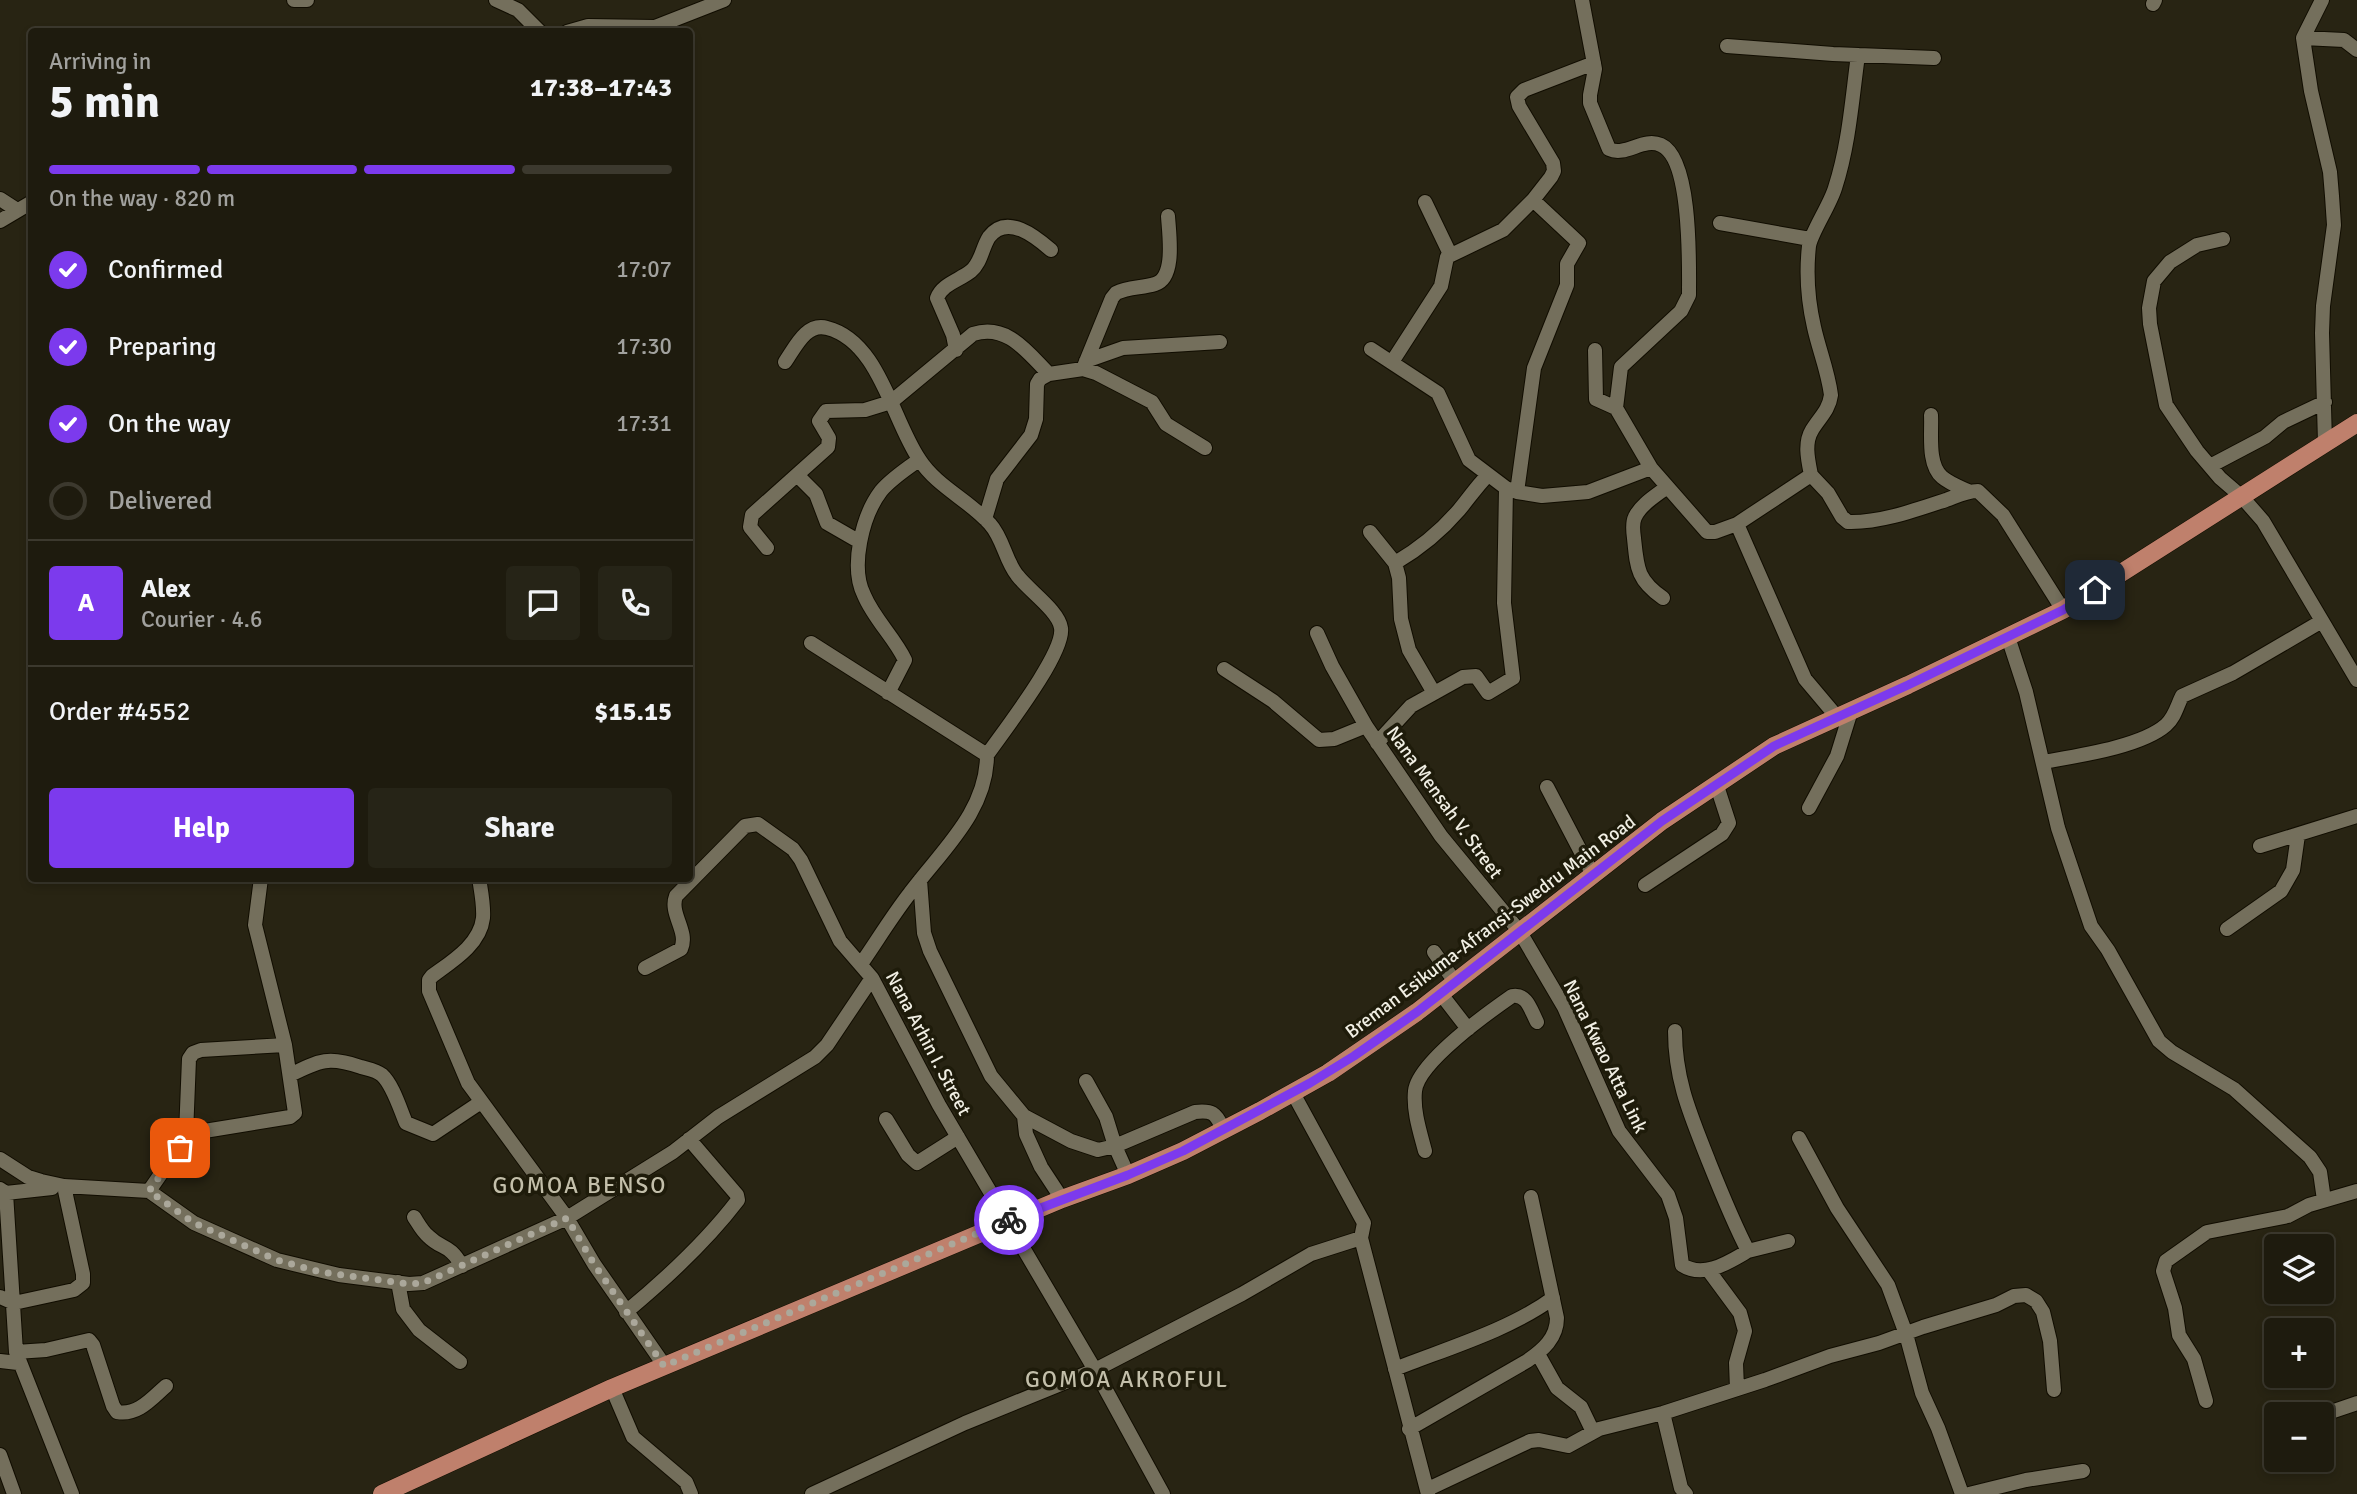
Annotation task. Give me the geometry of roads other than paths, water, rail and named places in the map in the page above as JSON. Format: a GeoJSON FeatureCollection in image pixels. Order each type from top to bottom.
{"type":"FeatureCollection","features":[{"type":"Feature","properties":{"kind":"main road","name":"Breman Esikuma-Afransi-Swedru Main Road"},"geometry":{"type":"LineString","coordinates":[[382,1494],[612,1388],[1007,1221],[1128,1175],[1224,1130],[1293,1093],[1354,1056],[1448,988],[1662,821],[1774,746],[2063,610],[2357,424]]}},
{"type":"Feature","properties":{"kind":"street"},"geometry":{"type":"LineString","coordinates":[[294,0],[307,0]]}},
{"type":"Feature","properties":{"kind":"street"},"geometry":{"type":"LineString","coordinates":[[496,0],[518,10],[536,28]]}},
{"type":"Feature","properties":{"kind":"street"},"geometry":{"type":"LineString","coordinates":[[581,28],[655,27],[724,0]]}},
{"type":"Feature","properties":{"kind":"street"},"geometry":{"type":"LineString","coordinates":[[1582,0],[1595,75],[1590,103],[1609,149],[1619,151],[1649,142],[1664,146],[1675,161],[1688,221],[1689,295],[1686,304],[1621,367],[1616,408]]}},
{"type":"Feature","properties":{"kind":"street"},"geometry":{"type":"LineString","coordinates":[[2322,0],[2303,38],[2311,91],[2330,172],[2334,225],[2323,306],[2325,443]]}},
{"type":"Feature","properties":{"kind":"street"},"geometry":{"type":"LineString","coordinates":[[2303,38],[2344,40],[2357,50]]}},
{"type":"Feature","properties":{"kind":"street"},"geometry":{"type":"LineString","coordinates":[[1727,46],[1934,58]]}},
{"type":"Feature","properties":{"kind":"street"},"geometry":{"type":"LineString","coordinates":[[1858,55],[1842,163],[1824,215],[1810,239],[1808,285],[1814,327],[1831,395],[1830,405],[1811,431],[1807,446],[1811,475],[1828,493],[1842,517],[1848,522],[1900,514],[1968,491],[1978,491],[2003,515],[2063,610]]}},
{"type":"Feature","properties":{"kind":"street"},"geometry":{"type":"LineString","coordinates":[[1392,362],[1441,286],[1445,260],[1450,254],[1498,234],[1533,200],[1551,177],[1553,167],[1519,106],[1517,97],[1524,90],[1594,63]]}},
{"type":"Feature","properties":{"kind":"street"},"geometry":{"type":"LineString","coordinates":[[0,199],[17,210]]}},
{"type":"Feature","properties":{"kind":"street"},"geometry":{"type":"LineString","coordinates":[[1377,743],[1411,706],[1467,675],[1476,676],[1488,693],[1513,678],[1504,603],[1512,490],[1534,368],[1567,285],[1567,264],[1579,243],[1533,200]]}},
{"type":"Feature","properties":{"kind":"street"},"geometry":{"type":"LineString","coordinates":[[1424,202],[1450,254]]}},
{"type":"Feature","properties":{"kind":"street"},"geometry":{"type":"LineString","coordinates":[[0,221],[28,204]]}},
{"type":"Feature","properties":{"kind":"street"},"geometry":{"type":"LineString","coordinates":[[1084,365],[1116,293],[1156,284],[1168,273],[1168,216]]}},
{"type":"Feature","properties":{"kind":"street"},"geometry":{"type":"LineString","coordinates":[[1720,223],[1810,239]]}},
{"type":"Feature","properties":{"kind":"street"},"geometry":{"type":"LineString","coordinates":[[956,349],[937,298],[943,289],[976,265],[989,238],[1002,229],[1015,228],[1034,235],[1051,250]]}},
{"type":"Feature","properties":{"kind":"street"},"geometry":{"type":"LineString","coordinates":[[2223,239],[2197,246],[2170,261],[2154,281],[2149,308],[2166,405],[2220,478],[2242,497],[2263,521],[2357,680]]}},
{"type":"Feature","properties":{"kind":"street"},"geometry":{"type":"LineString","coordinates":[[785,362],[808,330],[824,327],[832,329],[862,349],[919,460],[949,491],[996,531],[1017,575],[1054,614],[1062,629],[1062,638],[1044,673],[987,755],[975,808],[861,964]]}},
{"type":"Feature","properties":{"kind":"street"},"geometry":{"type":"LineString","coordinates":[[767,548],[750,527],[752,515],[828,447],[828,438],[819,425],[821,415],[831,410],[865,410],[891,402],[973,334],[983,331],[1003,333],[1011,337],[1049,374]]}},
{"type":"Feature","properties":{"kind":"street"},"geometry":{"type":"LineString","coordinates":[[985,519],[997,479],[1031,435],[1036,419],[1037,384],[1044,376],[1084,365],[1123,348],[1220,342]]}},
{"type":"Feature","properties":{"kind":"street"},"geometry":{"type":"LineString","coordinates":[[1371,349],[1438,393],[1469,460],[1512,490],[1542,496],[1588,492],[1651,468]]}},
{"type":"Feature","properties":{"kind":"street"},"geometry":{"type":"LineString","coordinates":[[1595,350],[1596,399],[1616,408],[1651,468],[1707,532],[1737,524],[1811,475]]}},
{"type":"Feature","properties":{"kind":"street"},"geometry":{"type":"LineString","coordinates":[[1084,365],[1152,402],[1166,424],[1205,448]]}},
{"type":"Feature","properties":{"kind":"street"},"geometry":{"type":"LineString","coordinates":[[2210,466],[2265,437],[2283,422],[2325,402]]}},
{"type":"Feature","properties":{"kind":"street"},"geometry":{"type":"LineString","coordinates":[[1931,415],[1933,462],[1937,472],[1943,479],[1968,491]]}},
{"type":"Feature","properties":{"kind":"street"},"geometry":{"type":"LineString","coordinates":[[888,693],[905,660],[864,596],[859,579],[860,542],[879,494],[919,460]]}},
{"type":"Feature","properties":{"kind":"street"},"geometry":{"type":"LineString","coordinates":[[797,475],[816,494],[827,523],[860,542]]}},
{"type":"Feature","properties":{"kind":"street"},"geometry":{"type":"LineString","coordinates":[[1395,563],[1420,548],[1460,509],[1488,475]]}},
{"type":"Feature","properties":{"kind":"street"},"geometry":{"type":"LineString","coordinates":[[1663,598],[1649,589],[1636,569],[1633,529],[1634,518],[1641,508],[1667,487]]}},
{"type":"Feature","properties":{"kind":"street"},"geometry":{"type":"LineString","coordinates":[[1737,524],[1805,679],[1844,714],[1837,755],[1809,808]]}},
{"type":"Feature","properties":{"kind":"street"},"geometry":{"type":"LineString","coordinates":[[1370,532],[1395,563],[1399,578],[1401,619],[1409,650],[1434,693]]}},
{"type":"Feature","properties":{"kind":"street"},"geometry":{"type":"LineString","coordinates":[[2043,762],[2089,754],[2156,732],[2173,718],[2182,696],[2233,673],[2322,621]]}},
{"type":"Feature","properties":{"kind":"street"},"geometry":{"type":"LineString","coordinates":[[1317,633],[1332,666],[1366,726]]}},
{"type":"Feature","properties":{"kind":"street"},"geometry":{"type":"LineString","coordinates":[[2008,637],[2026,692],[2058,828],[2091,926],[2108,950],[2160,1041],[2172,1052],[2234,1089],[2255,1105],[2310,1157],[2320,1172],[2324,1200]]}},
{"type":"Feature","properties":{"kind":"street"},"geometry":{"type":"LineString","coordinates":[[811,643],[987,755]]}},
{"type":"Feature","properties":{"kind":"street","name":"Nana Mensah V. Street"},"geometry":{"type":"LineString","coordinates":[[1224,669],[1273,701],[1319,740],[1334,739],[1366,726],[1441,836],[1520,932]]}},
{"type":"Feature","properties":{"kind":"street"},"geometry":{"type":"LineString","coordinates":[[1645,885],[1722,834],[1729,823],[1717,786]]}},
{"type":"Feature","properties":{"kind":"street"},"geometry":{"type":"LineString","coordinates":[[1547,787],[1593,875]]}},
{"type":"Feature","properties":{"kind":"street"},"geometry":{"type":"LineString","coordinates":[[2260,846],[2357,816]]}},
{"type":"Feature","properties":{"kind":"street","name":"Nana Arhin I. Street"},"geometry":{"type":"LineString","coordinates":[[693,879],[746,826],[754,823],[797,854],[840,941],[872,978],[958,1137],[1095,1370],[1163,1494]]}},
{"type":"Feature","properties":{"kind":"street"},"geometry":{"type":"LineString","coordinates":[[2227,929],[2281,891],[2293,870],[2298,835]]}},
{"type":"Feature","properties":{"kind":"street"},"geometry":{"type":"LineString","coordinates":[[920,880],[924,933],[930,951],[991,1076],[1024,1116],[1092,1149],[1103,1150],[1195,1112],[1214,1113],[1224,1130]]}},
{"type":"Feature","properties":{"kind":"street"},"geometry":{"type":"LineString","coordinates":[[186,1134],[290,1117],[295,1109],[285,1045],[257,936],[261,882]]}},
{"type":"Feature","properties":{"kind":"street"},"geometry":{"type":"LineString","coordinates":[[480,882],[483,917],[481,926],[468,948],[432,976],[428,985],[463,1074],[567,1218],[626,1312],[664,1366]]}},
{"type":"Feature","properties":{"kind":"street","name":"Nana Arhin I. Street"},"geometry":{"type":"LineString","coordinates":[[645,968],[681,949],[683,944],[674,908],[676,896],[690,882]]}},
{"type":"Feature","properties":{"kind":"street","name":"Nana Kwao Atta Link"},"geometry":{"type":"LineString","coordinates":[[1520,932],[1564,1007],[1619,1131],[1668,1195],[1676,1219],[1682,1265],[1688,1269],[1709,1271]]}},
{"type":"Feature","properties":{"kind":"street"},"geometry":{"type":"LineString","coordinates":[[1434,952],[1468,1029]]}},
{"type":"Feature","properties":{"kind":"street"},"geometry":{"type":"LineString","coordinates":[[72,1494],[17,1357],[3,1191],[64,1186],[149,1191],[194,1223],[277,1260],[320,1272],[423,1283],[567,1218],[823,1051],[872,978]]}},
{"type":"Feature","properties":{"kind":"street"},"geometry":{"type":"LineString","coordinates":[[1425,1151],[1417,1120],[1416,1086],[1440,1055],[1468,1029],[1516,995],[1525,998],[1537,1022]]}},
{"type":"Feature","properties":{"kind":"street"},"geometry":{"type":"LineString","coordinates":[[1675,1031],[1681,1089],[1727,1206],[1748,1251]]}},
{"type":"Feature","properties":{"kind":"street"},"geometry":{"type":"LineString","coordinates":[[149,1191],[180,1148],[186,1134],[189,1059],[193,1053],[201,1050],[285,1045]]}},
{"type":"Feature","properties":{"kind":"street"},"geometry":{"type":"LineString","coordinates":[[290,1075],[317,1061],[338,1059],[376,1071],[387,1081],[406,1123],[433,1134],[481,1102]]}},
{"type":"Feature","properties":{"kind":"street"},"geometry":{"type":"LineString","coordinates":[[1086,1081],[1111,1128],[1115,1146],[1128,1175]]}},
{"type":"Feature","properties":{"kind":"street"},"geometry":{"type":"LineString","coordinates":[[1293,1093],[1361,1216],[1364,1230],[1362,1238],[1409,1429],[1428,1491],[1530,1441],[1539,1440],[1568,1446],[1606,1426],[1663,1413],[1830,1356],[1996,1305],[2014,1296],[2026,1295],[2036,1301],[2043,1312],[2050,1340],[2054,1390]]}},
{"type":"Feature","properties":{"kind":"street"},"geometry":{"type":"LineString","coordinates":[[1024,1116],[1026,1134],[1041,1167],[1062,1199]]}},
{"type":"Feature","properties":{"kind":"street"},"geometry":{"type":"LineString","coordinates":[[886,1119],[908,1155],[917,1163],[958,1137]]}},
{"type":"Feature","properties":{"kind":"street"},"geometry":{"type":"LineString","coordinates":[[1799,1138],[1842,1216],[1888,1285],[1906,1334],[1922,1393],[1962,1494]]}},
{"type":"Feature","properties":{"kind":"street"},"geometry":{"type":"LineString","coordinates":[[626,1312],[695,1250],[738,1200],[737,1195],[689,1139]]}},
{"type":"Feature","properties":{"kind":"street"},"geometry":{"type":"LineString","coordinates":[[0,1159],[28,1177],[64,1186]]}},
{"type":"Feature","properties":{"kind":"street"},"geometry":{"type":"LineString","coordinates":[[0,1297],[14,1303],[74,1290],[83,1283],[64,1186]]}},
{"type":"Feature","properties":{"kind":"street"},"geometry":{"type":"LineString","coordinates":[[2206,1401],[2194,1359],[2179,1335],[2175,1308],[2163,1265],[2207,1232],[2288,1216],[2324,1200],[2357,1191]]}},
{"type":"Feature","properties":{"kind":"street"},"geometry":{"type":"LineString","coordinates":[[1409,1429],[1538,1354],[1551,1340],[1557,1327],[1553,1298],[1531,1197]]}},
{"type":"Feature","properties":{"kind":"street"},"geometry":{"type":"LineString","coordinates":[[414,1217],[426,1235],[455,1254],[461,1266]]}},
{"type":"Feature","properties":{"kind":"street"},"geometry":{"type":"LineString","coordinates":[[811,1494],[965,1423],[1095,1370],[1251,1289],[1311,1254],[1362,1238]]}},
{"type":"Feature","properties":{"kind":"street"},"geometry":{"type":"LineString","coordinates":[[1737,1389],[1736,1363],[1745,1331],[1740,1313],[1709,1271],[1748,1251],[1788,1241]]}},
{"type":"Feature","properties":{"kind":"street"},"geometry":{"type":"LineString","coordinates":[[398,1282],[403,1309],[419,1330],[460,1362]]}},
{"type":"Feature","properties":{"kind":"street"},"geometry":{"type":"LineString","coordinates":[[1395,1369],[1518,1320],[1553,1298]]}},
{"type":"Feature","properties":{"kind":"street"},"geometry":{"type":"LineString","coordinates":[[0,1361],[89,1340],[117,1412],[138,1409],[166,1386]]}},
{"type":"Feature","properties":{"kind":"street"},"geometry":{"type":"LineString","coordinates":[[1538,1354],[1557,1388],[1581,1407],[1593,1432]]}},
{"type":"Feature","properties":{"kind":"street"},"geometry":{"type":"LineString","coordinates":[[612,1388],[633,1437],[686,1482],[691,1494]]}},
{"type":"Feature","properties":{"kind":"street"},"geometry":{"type":"LineString","coordinates":[[2334,1412],[2357,1403]]}},
{"type":"Feature","properties":{"kind":"street"},"geometry":{"type":"LineString","coordinates":[[1663,1413],[1681,1489],[1686,1494]]}},
{"type":"Feature","properties":{"kind":"street"},"geometry":{"type":"LineString","coordinates":[[0,1455],[14,1494]]}},
{"type":"Feature","properties":{"kind":"street"},"geometry":{"type":"LineString","coordinates":[[1969,1494],[2026,1480],[2083,1471]]}},
{"type":"Feature","properties":{"kind":"district","name":"GOMOA BENSO"},"geometry":{"type":"Point","coordinates":[580,1185]}},
{"type":"Feature","properties":{"kind":"district","name":"GOMOA AKROFUL"},"geometry":{"type":"Point","coordinates":[1127,1379]}}]}
